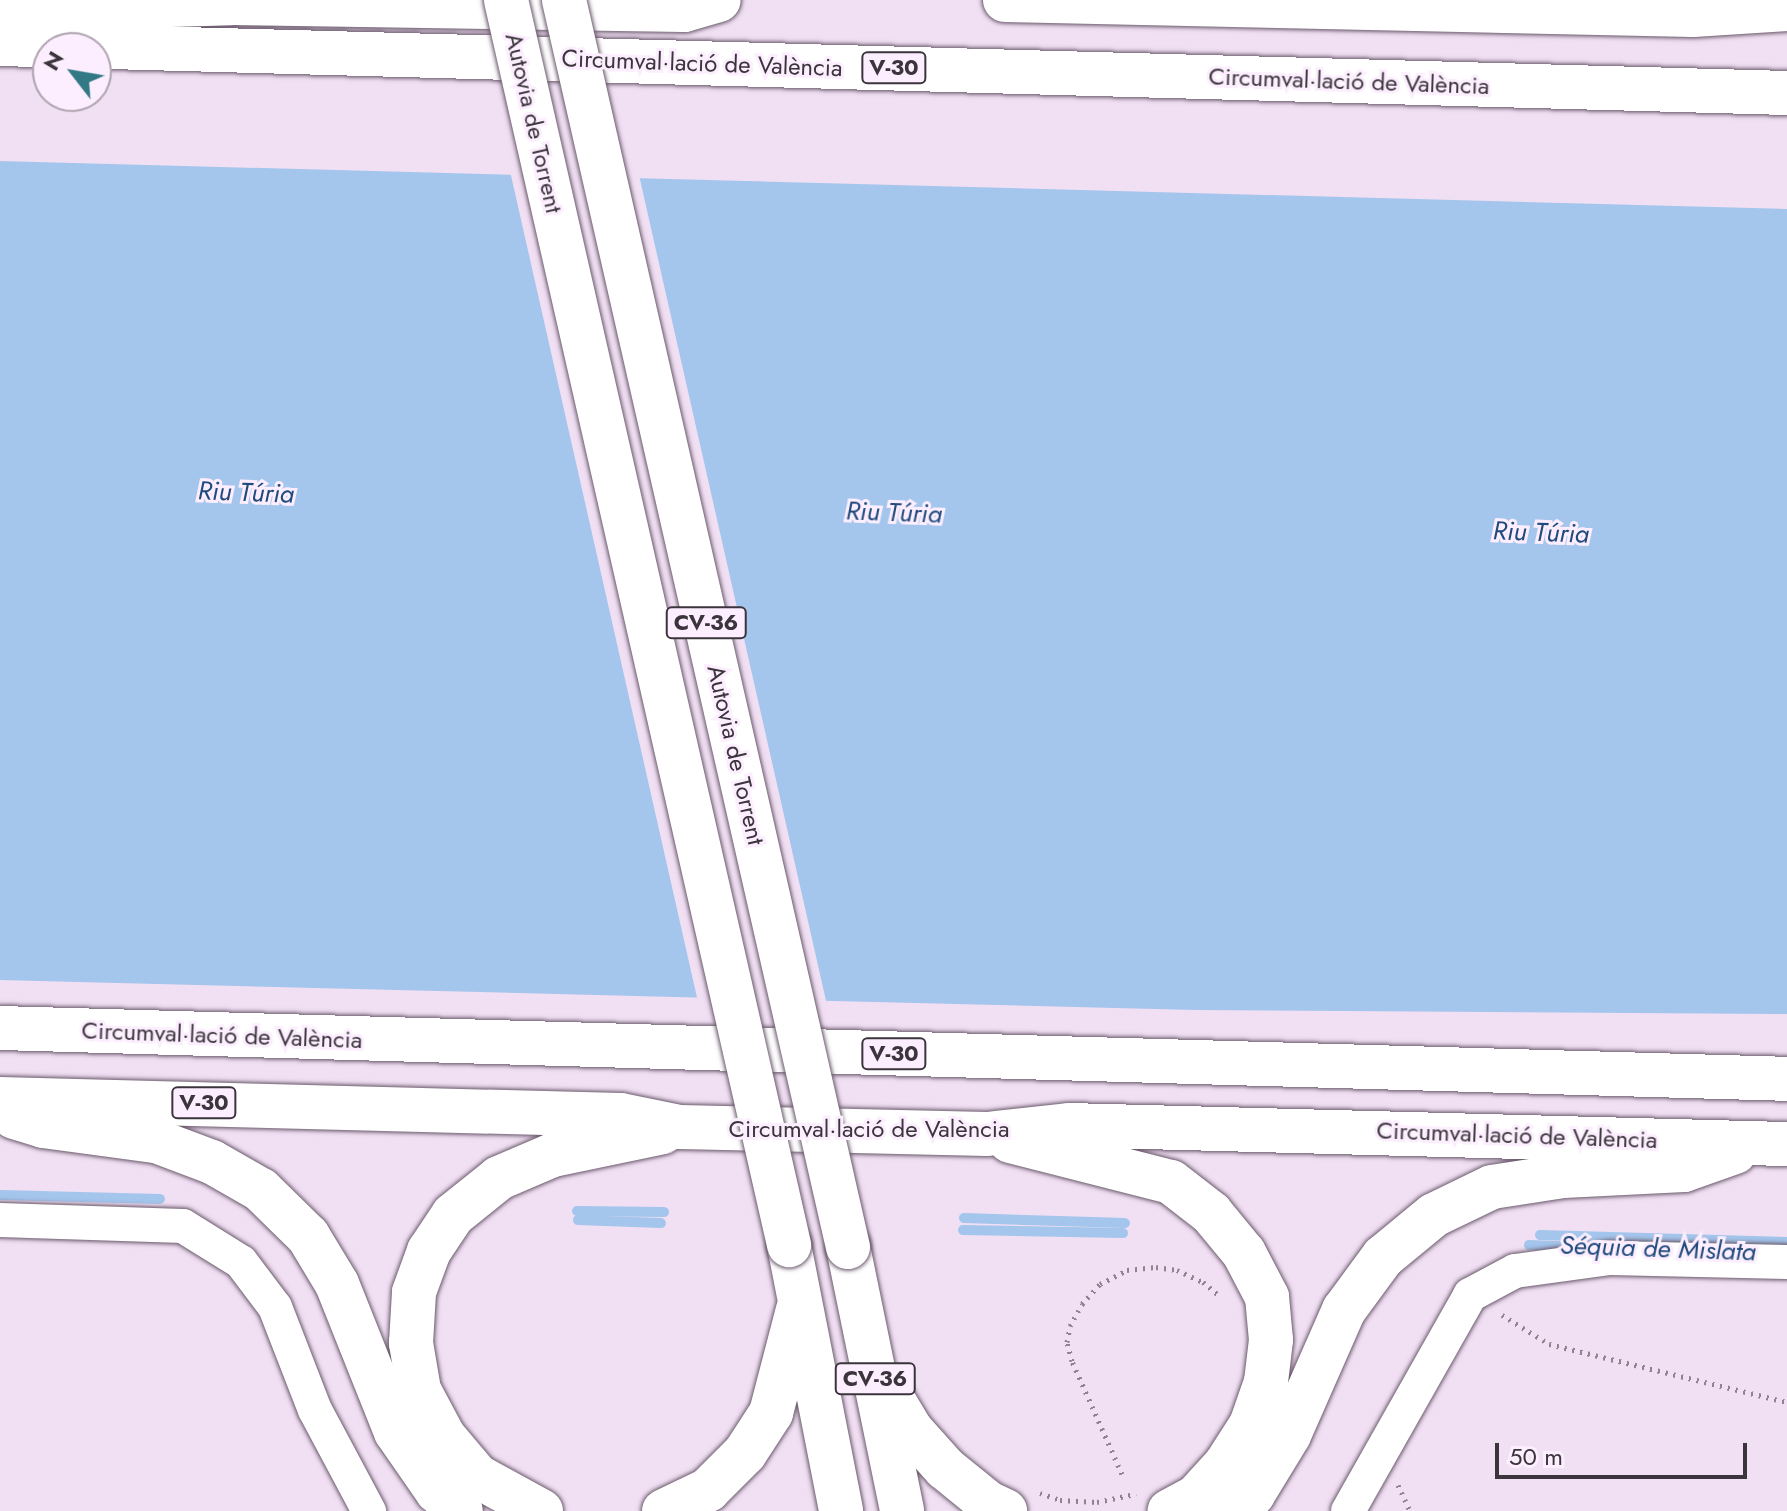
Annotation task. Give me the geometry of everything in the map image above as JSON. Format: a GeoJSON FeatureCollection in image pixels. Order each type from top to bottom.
{"type":"FeatureCollection","features":[{"type":"Feature","properties":{"kind":"highway","name":"Autovia de Torrent"},"geometry":{"type":"LineString","coordinates":[[506,0],[801,1295],[841,1511]]}},
{"type":"Feature","properties":{"kind":"highway","name":"Autovia de Torrent"},"geometry":{"type":"LineString","coordinates":[[564,0],[848,1247],[902,1511]]}},
{"type":"Feature","properties":{"kind":"highway"},"geometry":{"type":"LineString","coordinates":[[0,10],[231,3],[684,10],[719,0]]}},
{"type":"Feature","properties":{"kind":"highway"},"geometry":{"type":"LineString","coordinates":[[1005,0],[1693,15],[1767,6]]}},
{"type":"Feature","properties":{"kind":"highway","name":"Circumval·lació de València"},"geometry":{"type":"LineString","coordinates":[[0,44],[1787,93]]}},
{"type":"Feature","properties":{"kind":"highway","name":"Circumval·lació de València"},"geometry":{"type":"LineString","coordinates":[[0,1028],[1787,1079]]}},
{"type":"Feature","properties":{"kind":"highway","name":"Circumval·lació de València"},"geometry":{"type":"LineString","coordinates":[[0,1099],[621,1115],[680,1127],[987,1134],[1069,1125],[1774,1144]]}},
{"type":"Feature","properties":{"kind":"highway"},"geometry":{"type":"LineString","coordinates":[[0,1112],[43,1126],[156,1141],[212,1162],[261,1190],[308,1236],[337,1284],[396,1432],[437,1491],[461,1511]]}},
{"type":"Feature","properties":{"kind":"highway"},"geometry":{"type":"LineString","coordinates":[[541,1511],[477,1476],[444,1437],[419,1390],[411,1343],[414,1292],[429,1251],[453,1215],[499,1178],[553,1155],[680,1127]]}},
{"type":"Feature","properties":{"kind":"highway"},"geometry":{"type":"LineString","coordinates":[[987,1134],[1171,1182],[1211,1213],[1244,1253],[1267,1297],[1271,1340],[1266,1382],[1251,1425],[1226,1464],[1196,1497],[1160,1500]]}},
{"type":"Feature","properties":{"kind":"highway"},"geometry":{"type":"LineString","coordinates":[[1235,1511],[1253,1494],[1289,1435],[1344,1310],[1383,1257],[1434,1215],[1492,1187],[1563,1176],[1684,1170],[1774,1144]]}},
{"type":"Feature","properties":{"kind":"highway"},"geometry":{"type":"LineString","coordinates":[[664,1511],[708,1490],[745,1453],[771,1413],[801,1295]]}},
{"type":"Feature","properties":{"kind":"highway"},"geometry":{"type":"LineString","coordinates":[[873,1366],[911,1430],[945,1468],[988,1503],[1020,1501]]}},
{"type":"Feature","properties":{"kind":"street"},"geometry":{"type":"LineString","coordinates":[[0,1220],[183,1226],[241,1262],[275,1307],[315,1410],[369,1511]]}},
{"type":"Feature","properties":{"kind":"street"},"geometry":{"type":"LineString","coordinates":[[1349,1511],[1470,1295],[1515,1271],[1610,1258],[1787,1262]]}},
{"type":"Feature","properties":{"kind":"path"},"geometry":{"type":"LineString","coordinates":[[1122,1474],[1072,1361],[1067,1342],[1070,1326],[1082,1304],[1100,1284],[1127,1270],[1156,1267],[1177,1270],[1203,1282],[1228,1308]]}},
{"type":"Feature","properties":{"kind":"path"},"geometry":{"type":"LineString","coordinates":[[1470,1295],[1549,1344],[1787,1402]]}},
{"type":"Feature","properties":{"kind":"path"},"geometry":{"type":"LineString","coordinates":[[1388,1477],[1401,1488],[1410,1511]]}},
{"type":"Feature","properties":{"kind":"path"},"geometry":{"type":"LineString","coordinates":[[1020,1501],[1160,1500]]}},
{"type":"Feature","properties":{"kind":"water","name":"Riu Túria"},"geometry":{"type":"Polygon","coordinates":[[[0,161],[1787,209],[1787,1014],[1195,1010],[0,980],[0,161]]]}},
{"type":"Feature","properties":{"kind":"pier"},"geometry":{"type":"Polygon","coordinates":[[[510,171],[639,175],[827,1005],[698,1002],[510,171]]]}},
{"type":"Feature","properties":{"kind":"waterway"},"geometry":{"type":"LineString","coordinates":[[0,1195],[160,1199]]}},
{"type":"Feature","properties":{"kind":"waterway"},"geometry":{"type":"LineString","coordinates":[[577,1211],[664,1212]]}},
{"type":"Feature","properties":{"kind":"waterway"},"geometry":{"type":"LineString","coordinates":[[964,1218],[1125,1223]]}},
{"type":"Feature","properties":{"kind":"waterway","name":"Séquia de Mislata"},"geometry":{"type":"LineString","coordinates":[[578,1220],[661,1223]]}},
{"type":"Feature","properties":{"kind":"waterway","name":"Séquia de Mislata"},"geometry":{"type":"LineString","coordinates":[[963,1230],[1123,1233]]}},
{"type":"Feature","properties":{"kind":"waterway"},"geometry":{"type":"LineString","coordinates":[[1540,1235],[1787,1242]]}},
{"type":"Feature","properties":{"kind":"waterway","name":"Séquia de Mislata"},"geometry":{"type":"LineString","coordinates":[[1529,1245],[1583,1247]]}}]}
